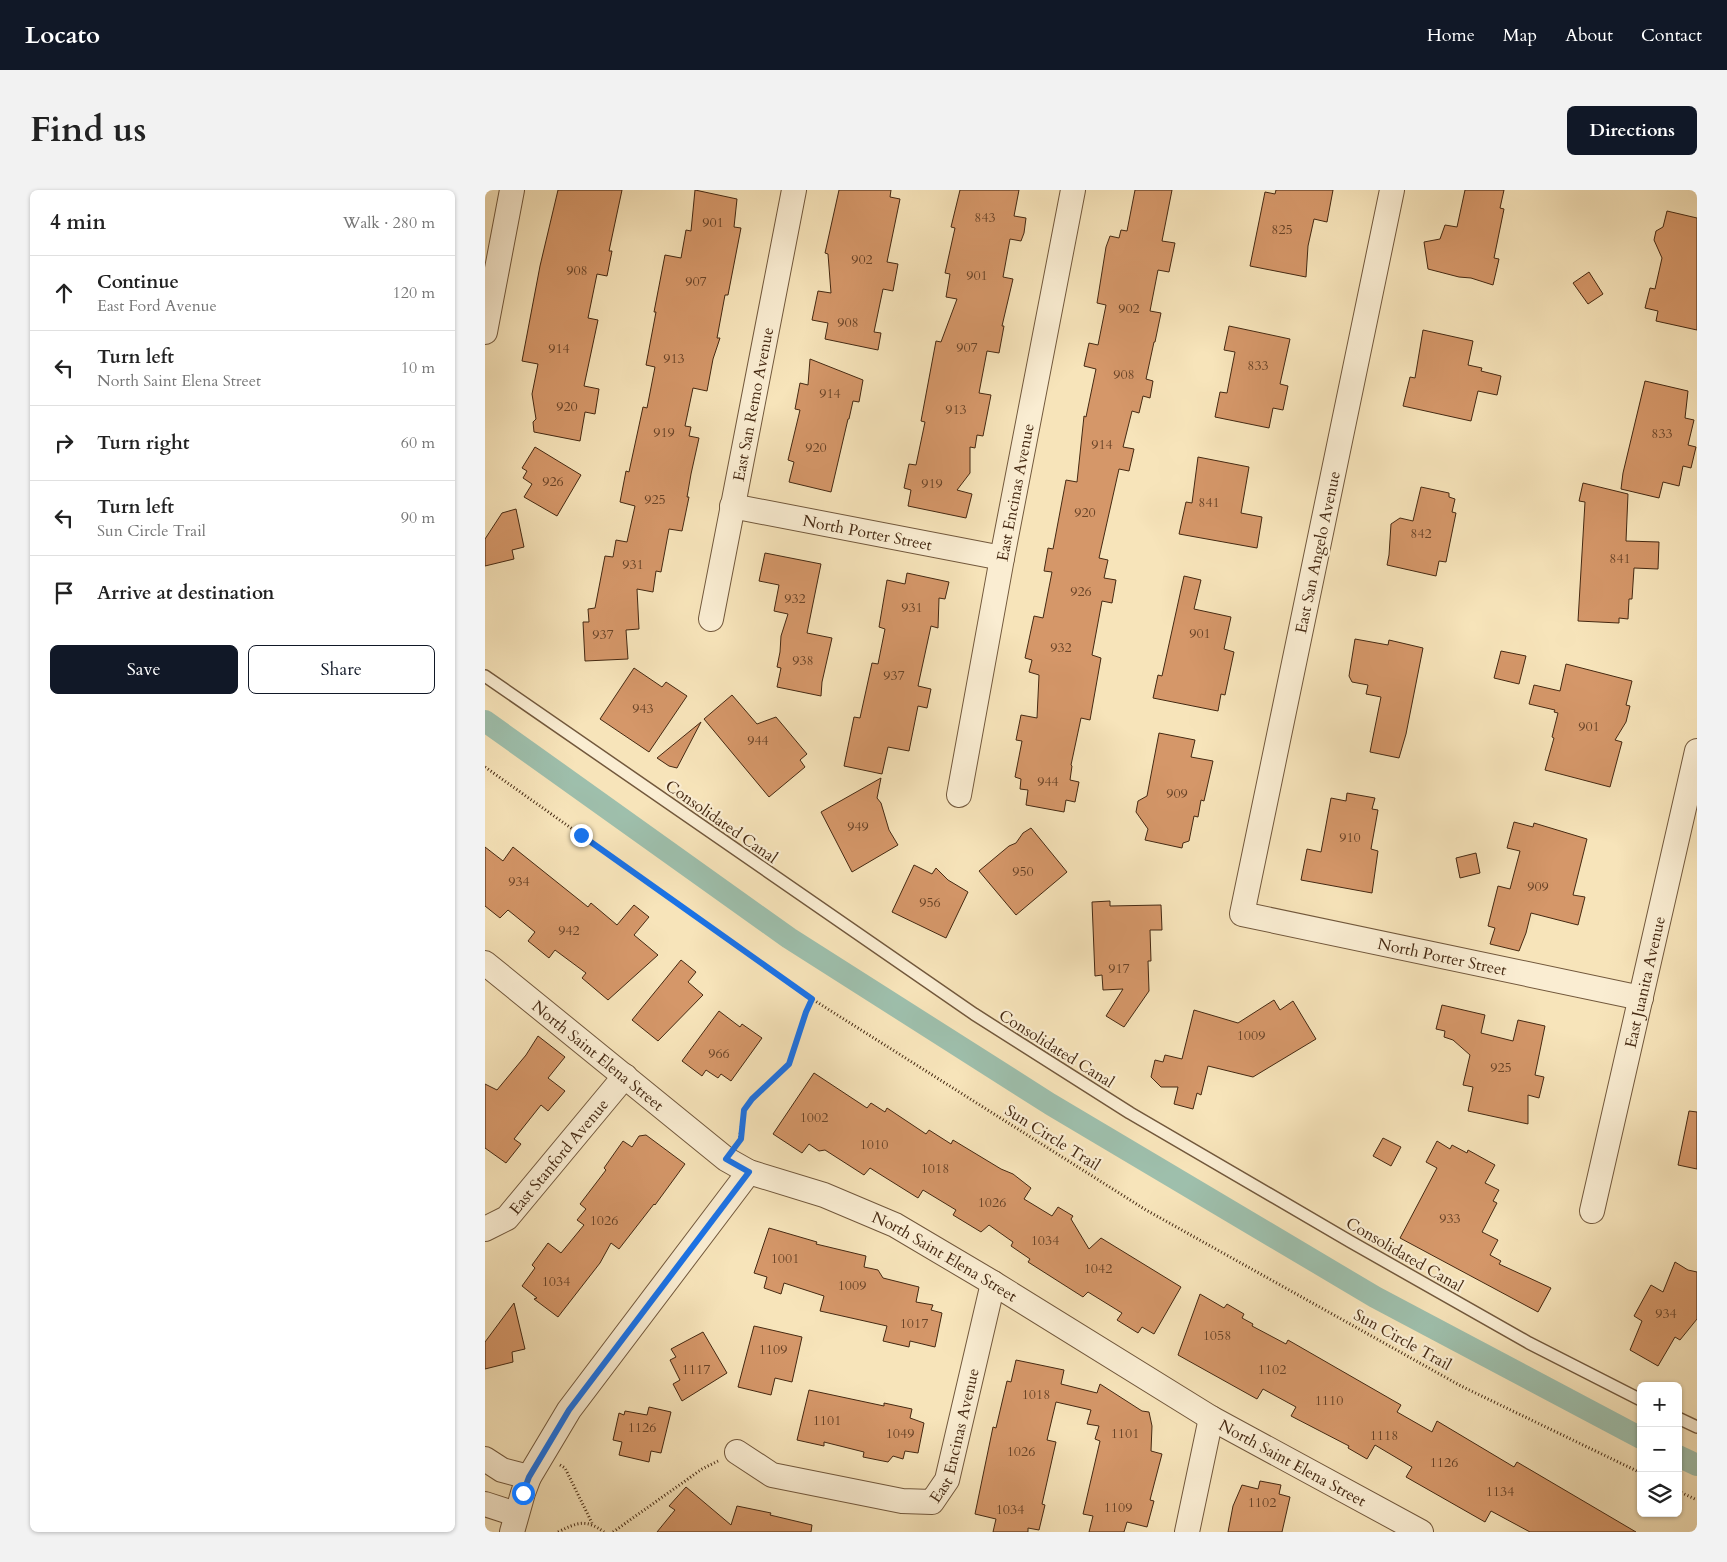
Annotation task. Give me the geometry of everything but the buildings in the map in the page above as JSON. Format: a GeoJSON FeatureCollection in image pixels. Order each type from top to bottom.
{"type":"FeatureCollection","features":[{"type":"Feature","properties":{"kind":"street"},"geometry":{"type":"LineString","coordinates":[[485,332],[513,190]]}},
{"type":"Feature","properties":{"kind":"street","name":"East San Remo Avenue"},"geometry":{"type":"LineString","coordinates":[[711,619],[794,190]]}},
{"type":"Feature","properties":{"kind":"street","name":"East Encinas Avenue"},"geometry":{"type":"LineString","coordinates":[[959,795],[1002,558],[1073,190]]}},
{"type":"Feature","properties":{"kind":"street","name":"East San Angelo Avenue"},"geometry":{"type":"LineString","coordinates":[[1242,914],[1392,190]]}},
{"type":"Feature","properties":{"kind":"street","name":"North Porter Street"},"geometry":{"type":"LineString","coordinates":[[732,506],[1002,558]]}},
{"type":"Feature","properties":{"kind":"street","name":"East Juanita Avenue"},"geometry":{"type":"LineString","coordinates":[[1592,1211],[1697,752]]}},
{"type":"Feature","properties":{"kind":"street","name":"North Porter Street"},"geometry":{"type":"LineString","coordinates":[[1242,914],[1641,998]]}},
{"type":"Feature","properties":{"kind":"street","name":"North Saint Elena Street"},"geometry":{"type":"LineString","coordinates":[[485,964],[726,1159],[749,1172],[824,1195],[895,1225],[993,1283],[1211,1418],[1421,1532]]}},
{"type":"Feature","properties":{"kind":"street","name":"East Stanford Avenue"},"geometry":{"type":"LineString","coordinates":[[485,1230],[507,1218],[625,1076]]}},
{"type":"Feature","properties":{"kind":"street"},"geometry":{"type":"LineString","coordinates":[[485,1504],[514,1523],[529,1477],[569,1410],[749,1172]]}},
{"type":"Feature","properties":{"kind":"street","name":"East Encinas Avenue"},"geometry":{"type":"LineString","coordinates":[[737,1452],[772,1476],[901,1501],[932,1502],[947,1480],[993,1283]]}},
{"type":"Feature","properties":{"kind":"street"},"geometry":{"type":"LineString","coordinates":[[1187,1532],[1211,1418]]}},
{"type":"Feature","properties":{"kind":"street"},"geometry":{"type":"LineString","coordinates":[[485,1459],[502,1470],[529,1477]]}},
{"type":"Feature","properties":{"kind":"lane","name":"Consolidated Canal"},"geometry":{"type":"LineString","coordinates":[[485,676],[974,1014],[1130,1113],[1520,1338],[1637,1398]]}},
{"type":"Feature","properties":{"kind":"lane"},"geometry":{"type":"LineString","coordinates":[[1682,1420],[1697,1427]]}},
{"type":"Feature","properties":{"kind":"path","name":"Sun Circle Trail"},"geometry":{"type":"LineString","coordinates":[[485,766],[812,999],[1146,1210],[1461,1386],[1639,1472]]}},
{"type":"Feature","properties":{"kind":"path"},"geometry":{"type":"LineString","coordinates":[[726,1159],[741,1139],[744,1110],[752,1099],[789,1064],[812,999]]}},
{"type":"Feature","properties":{"kind":"path"},"geometry":{"type":"LineString","coordinates":[[613,1532],[702,1468],[737,1452]]}},
{"type":"Feature","properties":{"kind":"path"},"geometry":{"type":"LineString","coordinates":[[542,1455],[565,1468],[592,1523],[604,1532]]}},
{"type":"Feature","properties":{"kind":"path"},"geometry":{"type":"LineString","coordinates":[[1682,1493],[1697,1500]]}},
{"type":"Feature","properties":{"kind":"path"},"geometry":{"type":"LineString","coordinates":[[558,1532],[573,1524],[592,1523]]}},
{"type":"Feature","properties":{"kind":"waterway"},"geometry":{"type":"LineString","coordinates":[[485,721],[789,938],[1050,1104],[1375,1297],[1637,1436]]}},
{"type":"Feature","properties":{"kind":"waterway"},"geometry":{"type":"LineString","coordinates":[[1682,1458],[1697,1465]]}},
{"type":"Feature","properties":{"kind":"route"},"geometry":{"type":"LineString","coordinates":[[523,1493],[529,1477],[569,1410],[749,1172],[726,1159],[741,1139],[744,1110],[752,1099],[789,1064],[812,999],[581,835]]}}]}
